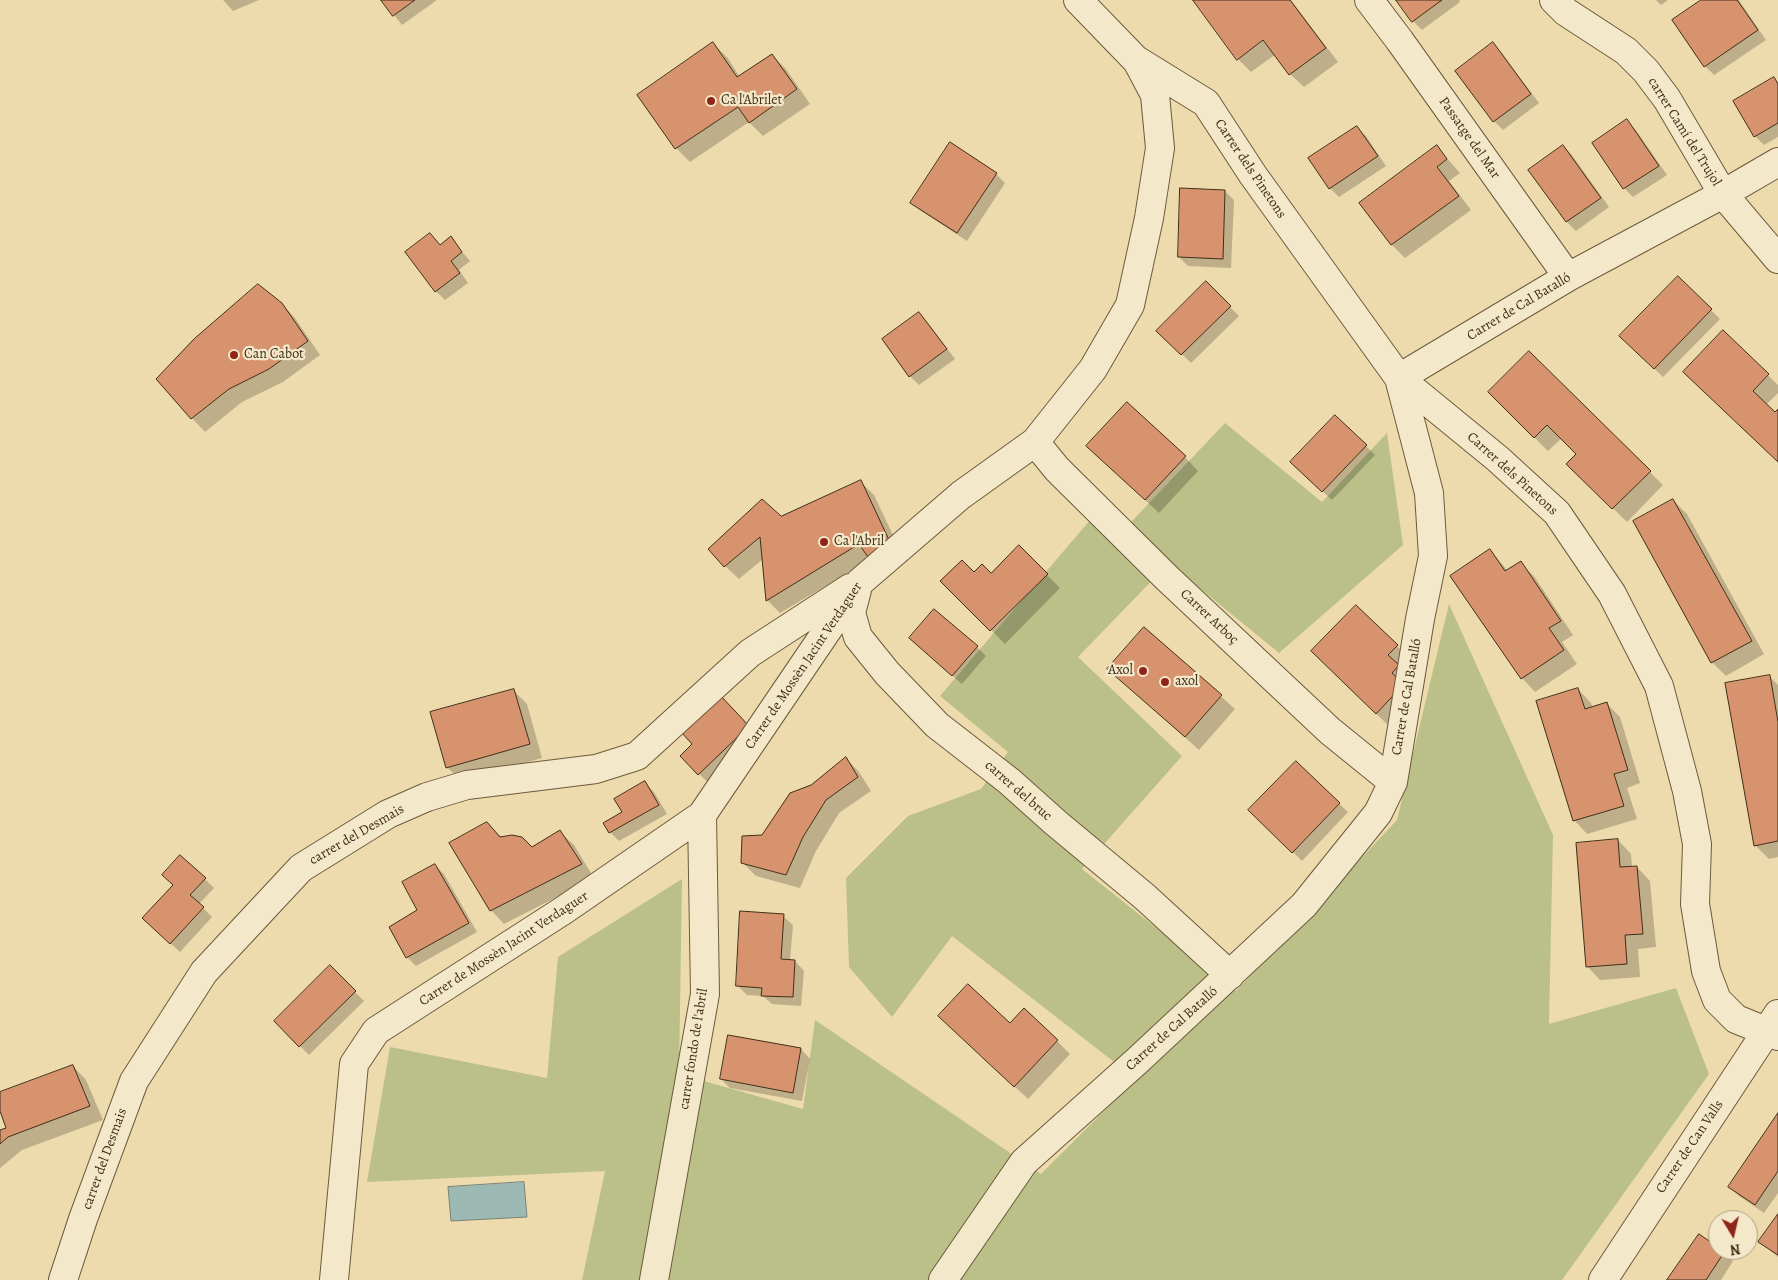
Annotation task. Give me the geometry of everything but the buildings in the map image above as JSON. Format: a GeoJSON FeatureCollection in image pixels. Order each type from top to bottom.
{"type":"FeatureCollection","features":[{"type":"Feature","properties":{"kind":"street","name":"Carrer de Mossèn Jacint Verdaguer"},"geometry":{"type":"LineString","coordinates":[[334,1280],[354,1064],[376,1031],[564,910],[702,815],[860,582],[961,495],[1036,442],[1093,369],[1130,305],[1149,218],[1160,148],[1155,95],[1137,61],[1078,0]]}},
{"type":"Feature","properties":{"kind":"street","name":"Passatge del Mar"},"geometry":{"type":"LineString","coordinates":[[1369,0],[1568,277]]}},
{"type":"Feature","properties":{"kind":"street","name":"carrer Camí del Trujol"},"geometry":{"type":"LineString","coordinates":[[1554,0],[1566,12],[1626,51],[1646,71],[1667,99],[1723,194],[1778,259]]}},
{"type":"Feature","properties":{"kind":"street","name":"Carrer dels Pinetons"},"geometry":{"type":"LineString","coordinates":[[1137,61],[1206,103],[1253,175],[1399,378],[1498,459],[1556,513],[1612,594],[1659,686],[1687,791],[1697,844],[1695,904],[1706,971],[1717,1000],[1736,1019],[1774,1027]]}},
{"type":"Feature","properties":{"kind":"street","name":"Carrer de Cal Batalló"},"geometry":{"type":"LineString","coordinates":[[943,1280],[1024,1162],[1137,1061],[1304,906],[1378,813],[1393,782],[1420,619],[1433,556],[1429,493],[1399,378],[1568,277],[1723,194],[1778,162]]}},
{"type":"Feature","properties":{"kind":"street","name":"Carrer Arboç"},"geometry":{"type":"LineString","coordinates":[[1036,442],[1069,481],[1167,578],[1330,731],[1393,782]]}},
{"type":"Feature","properties":{"kind":"street","name":"carrer del bruc"},"geometry":{"type":"LineString","coordinates":[[860,582],[851,613],[858,637],[887,673],[937,725],[1009,780],[1056,823],[1145,897],[1211,960],[1230,975]]}},
{"type":"Feature","properties":{"kind":"street","name":"carrer del Desmais"},"geometry":{"type":"LineString","coordinates":[[63,1280],[83,1218],[134,1080],[204,972],[301,868],[388,814],[427,796],[467,785],[596,769],[637,756],[750,653],[860,582]]}},
{"type":"Feature","properties":{"kind":"street","name":"carrer fondo de l'abril"},"geometry":{"type":"LineString","coordinates":[[654,1280],[705,994],[702,815]]}},
{"type":"Feature","properties":{"kind":"street","name":"Carrer de Can Valls"},"geometry":{"type":"LineString","coordinates":[[1603,1280],[1774,1027]]}},
{"type":"Feature","properties":{"kind":"green space"},"geometry":{"type":"Polygon","coordinates":[[[1225,423],[1322,502],[1387,433],[1403,545],[1279,653],[1169,563],[1078,657],[1182,756],[1082,869],[1236,991],[1397,820],[1449,604],[1553,835],[1549,1024],[1676,988],[1709,1074],[1562,1280],[582,1280],[605,1171],[367,1182],[390,1047],[547,1078],[558,957],[682,879],[679,1074],[803,1109],[815,1020],[1041,1174],[1136,1079],[952,936],[892,1017],[849,967],[846,878],[908,816],[981,789],[1008,752],[940,696],[1091,519],[1114,540],[1225,423]]]}},
{"type":"Feature","properties":{"kind":"water"},"geometry":{"type":"Polygon","coordinates":[[[524,1182],[527,1217],[451,1221],[448,1187],[524,1182]]]}},
{"type":"Feature","properties":{"kind":"place","name":"Ca l'Abrilet"},"geometry":{"type":"Point","coordinates":[711,101]}},
{"type":"Feature","properties":{"kind":"place","name":"Can Cabot"},"geometry":{"type":"Point","coordinates":[234,355]}},
{"type":"Feature","properties":{"kind":"place","name":"Ca l'Abril"},"geometry":{"type":"Point","coordinates":[824,542]}},
{"type":"Feature","properties":{"kind":"place","name":"Axol"},"geometry":{"type":"Point","coordinates":[1143,671]}},
{"type":"Feature","properties":{"kind":"place","name":"axol"},"geometry":{"type":"Point","coordinates":[1165,682]}}]}
